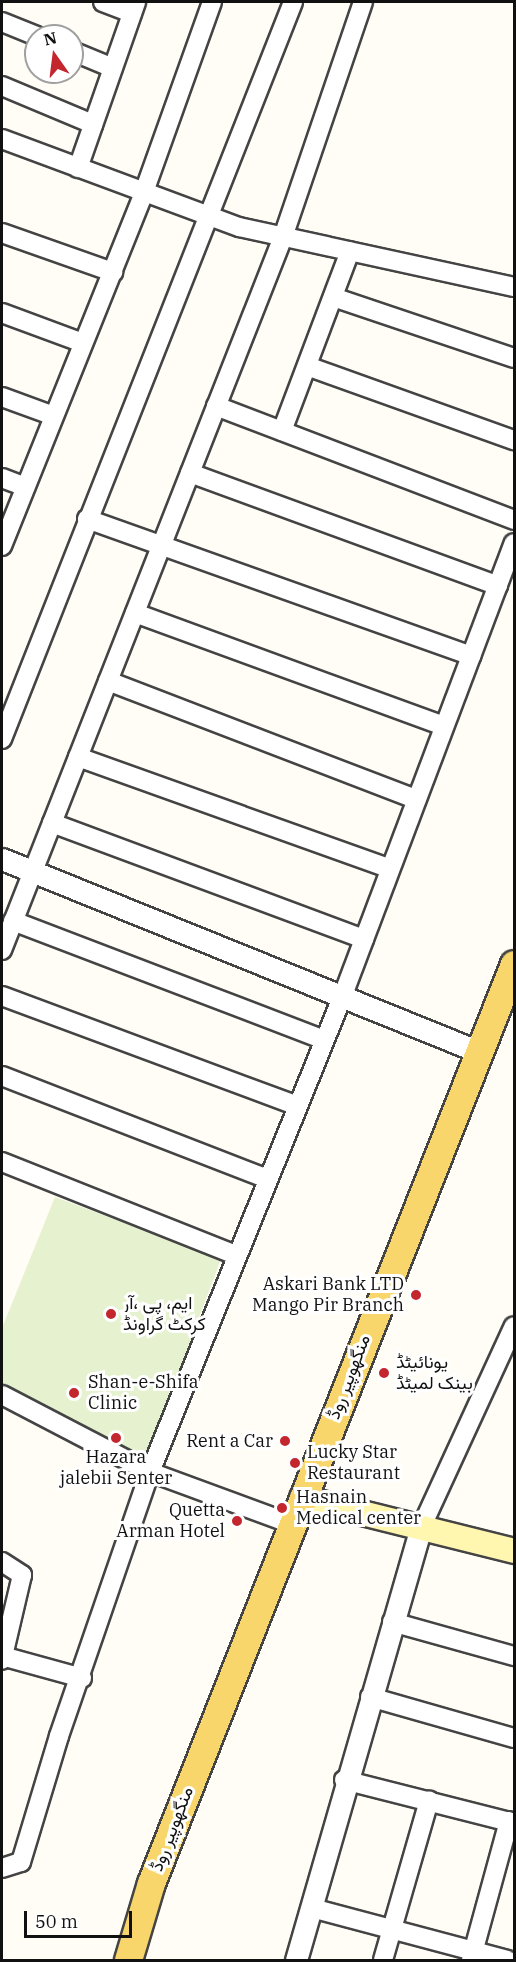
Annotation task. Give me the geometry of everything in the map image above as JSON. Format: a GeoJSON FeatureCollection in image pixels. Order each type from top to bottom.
{"type":"FeatureCollection","features":[{"type":"Feature","properties":{"kind":"main road","name":"منگھوپیر روڈ"},"geometry":{"type":"LineString","coordinates":[[128,1960],[151,1883],[477,1051],[514,964]]}},
{"type":"Feature","properties":{"kind":"main road"},"geometry":{"type":"LineString","coordinates":[[302,1498],[514,1551]]}},
{"type":"Feature","properties":{"kind":"street"},"geometry":{"type":"LineString","coordinates":[[78,168],[134,7],[103,2]]}},
{"type":"Feature","properties":{"kind":"street"},"geometry":{"type":"LineString","coordinates":[[2,546],[144,192],[212,2]]}},
{"type":"Feature","properties":{"kind":"street"},"geometry":{"type":"LineString","coordinates":[[2,739],[87,519],[211,217],[293,2]]}},
{"type":"Feature","properties":{"kind":"street"},"geometry":{"type":"LineString","coordinates":[[2,950],[284,237],[363,2]]}},
{"type":"Feature","properties":{"kind":"street"},"geometry":{"type":"LineString","coordinates":[[2,22],[24,31]]}},
{"type":"Feature","properties":{"kind":"street"},"geometry":{"type":"LineString","coordinates":[[84,56],[113,68]]}},
{"type":"Feature","properties":{"kind":"street"},"geometry":{"type":"LineString","coordinates":[[2,86],[93,124]]}},
{"type":"Feature","properties":{"kind":"street"},"geometry":{"type":"LineString","coordinates":[[2,140],[211,217],[284,237],[514,287]]}},
{"type":"Feature","properties":{"kind":"street"},"geometry":{"type":"LineString","coordinates":[[2,233],[113,272]]}},
{"type":"Feature","properties":{"kind":"street"},"geometry":{"type":"LineString","coordinates":[[282,431],[350,251]]}},
{"type":"Feature","properties":{"kind":"street"},"geometry":{"type":"LineString","coordinates":[[333,297],[514,358]]}},
{"type":"Feature","properties":{"kind":"street"},"geometry":{"type":"LineString","coordinates":[[2,313],[83,343]]}},
{"type":"Feature","properties":{"kind":"street"},"geometry":{"type":"LineString","coordinates":[[307,366],[514,440]]}},
{"type":"Feature","properties":{"kind":"street"},"geometry":{"type":"LineString","coordinates":[[2,397],[54,416]]}},
{"type":"Feature","properties":{"kind":"street"},"geometry":{"type":"LineString","coordinates":[[216,406],[514,520]]}},
{"type":"Feature","properties":{"kind":"street"},"geometry":{"type":"LineString","coordinates":[[190,473],[498,585]]}},
{"type":"Feature","properties":{"kind":"street"},"geometry":{"type":"LineString","coordinates":[[2,478],[25,487]]}},
{"type":"Feature","properties":{"kind":"street"},"geometry":{"type":"LineString","coordinates":[[87,519],[471,656]]}},
{"type":"Feature","properties":{"kind":"street"},"geometry":{"type":"LineString","coordinates":[[2,1868],[21,1862],[58,1736],[82,1678],[150,1472],[343,995],[514,543]]}},
{"type":"Feature","properties":{"kind":"street"},"geometry":{"type":"LineString","coordinates":[[135,613],[444,726]]}},
{"type":"Feature","properties":{"kind":"street"},"geometry":{"type":"LineString","coordinates":[[108,681],[416,799]]}},
{"type":"Feature","properties":{"kind":"street"},"geometry":{"type":"LineString","coordinates":[[78,757],[390,869]]}},
{"type":"Feature","properties":{"kind":"street"},"geometry":{"type":"LineString","coordinates":[[52,823],[364,939]]}},
{"type":"Feature","properties":{"kind":"street"},"geometry":{"type":"LineString","coordinates":[[2,859],[477,1051]]}},
{"type":"Feature","properties":{"kind":"street"},"geometry":{"type":"LineString","coordinates":[[13,921],[324,1040]]}},
{"type":"Feature","properties":{"kind":"street"},"geometry":{"type":"LineString","coordinates":[[2,996],[297,1106]]}},
{"type":"Feature","properties":{"kind":"street"},"geometry":{"type":"LineString","coordinates":[[2,1076],[267,1179]]}},
{"type":"Feature","properties":{"kind":"street"},"geometry":{"type":"LineString","coordinates":[[2,1162],[236,1255]]}},
{"type":"Feature","properties":{"kind":"street"},"geometry":{"type":"LineString","coordinates":[[296,1960],[312,1908],[344,1780],[421,1528],[514,1326]]}},
{"type":"Feature","properties":{"kind":"street"},"geometry":{"type":"LineString","coordinates":[[2,1395],[150,1472],[291,1524]]}},
{"type":"Feature","properties":{"kind":"street"},"geometry":{"type":"LineString","coordinates":[[2,1562],[22,1575],[2,1657],[82,1678]]}},
{"type":"Feature","properties":{"kind":"street"},"geometry":{"type":"LineString","coordinates":[[392,1622],[514,1656]]}},
{"type":"Feature","properties":{"kind":"street"},"geometry":{"type":"LineString","coordinates":[[370,1696],[514,1738]]}},
{"type":"Feature","properties":{"kind":"street"},"geometry":{"type":"LineString","coordinates":[[344,1780],[512,1822],[472,1956]]}},
{"type":"Feature","properties":{"kind":"street"},"geometry":{"type":"LineString","coordinates":[[383,1960],[429,1801]]}},
{"type":"Feature","properties":{"kind":"street"},"geometry":{"type":"LineString","coordinates":[[312,1908],[391,1929],[472,1956],[507,1960]]}},
{"type":"Feature","properties":{"kind":"green space"},"geometry":{"type":"Polygon","coordinates":[[[55,1197],[221,1259],[145,1462],[2,1399],[2,1328],[55,1197]]]}},
{"type":"Feature","properties":{"kind":"place","name":"Askari Bank LTD Mango Pir Branch"},"geometry":{"type":"Point","coordinates":[416,1295]}},
{"type":"Feature","properties":{"kind":"place","name":"ایم، پی ،آر کرکٹ گراونڈ"},"geometry":{"type":"Point","coordinates":[111,1314]}},
{"type":"Feature","properties":{"kind":"place","name":"یونائیٹڈ بینک لمیٹڈ"},"geometry":{"type":"Point","coordinates":[384,1373]}},
{"type":"Feature","properties":{"kind":"place","name":"Shan-e-Shifa Clinic"},"geometry":{"type":"Point","coordinates":[74,1393]}},
{"type":"Feature","properties":{"kind":"place","name":"Hazara jalebii Senter"},"geometry":{"type":"Point","coordinates":[116,1438]}},
{"type":"Feature","properties":{"kind":"place","name":"Rent a Car"},"geometry":{"type":"Point","coordinates":[285,1441]}},
{"type":"Feature","properties":{"kind":"place","name":"Lucky Star Restaurant"},"geometry":{"type":"Point","coordinates":[295,1463]}},
{"type":"Feature","properties":{"kind":"place","name":"Hasnain Medical center"},"geometry":{"type":"Point","coordinates":[282,1508]}},
{"type":"Feature","properties":{"kind":"place","name":"Quetta Arman Hotel"},"geometry":{"type":"Point","coordinates":[237,1521]}}]}
